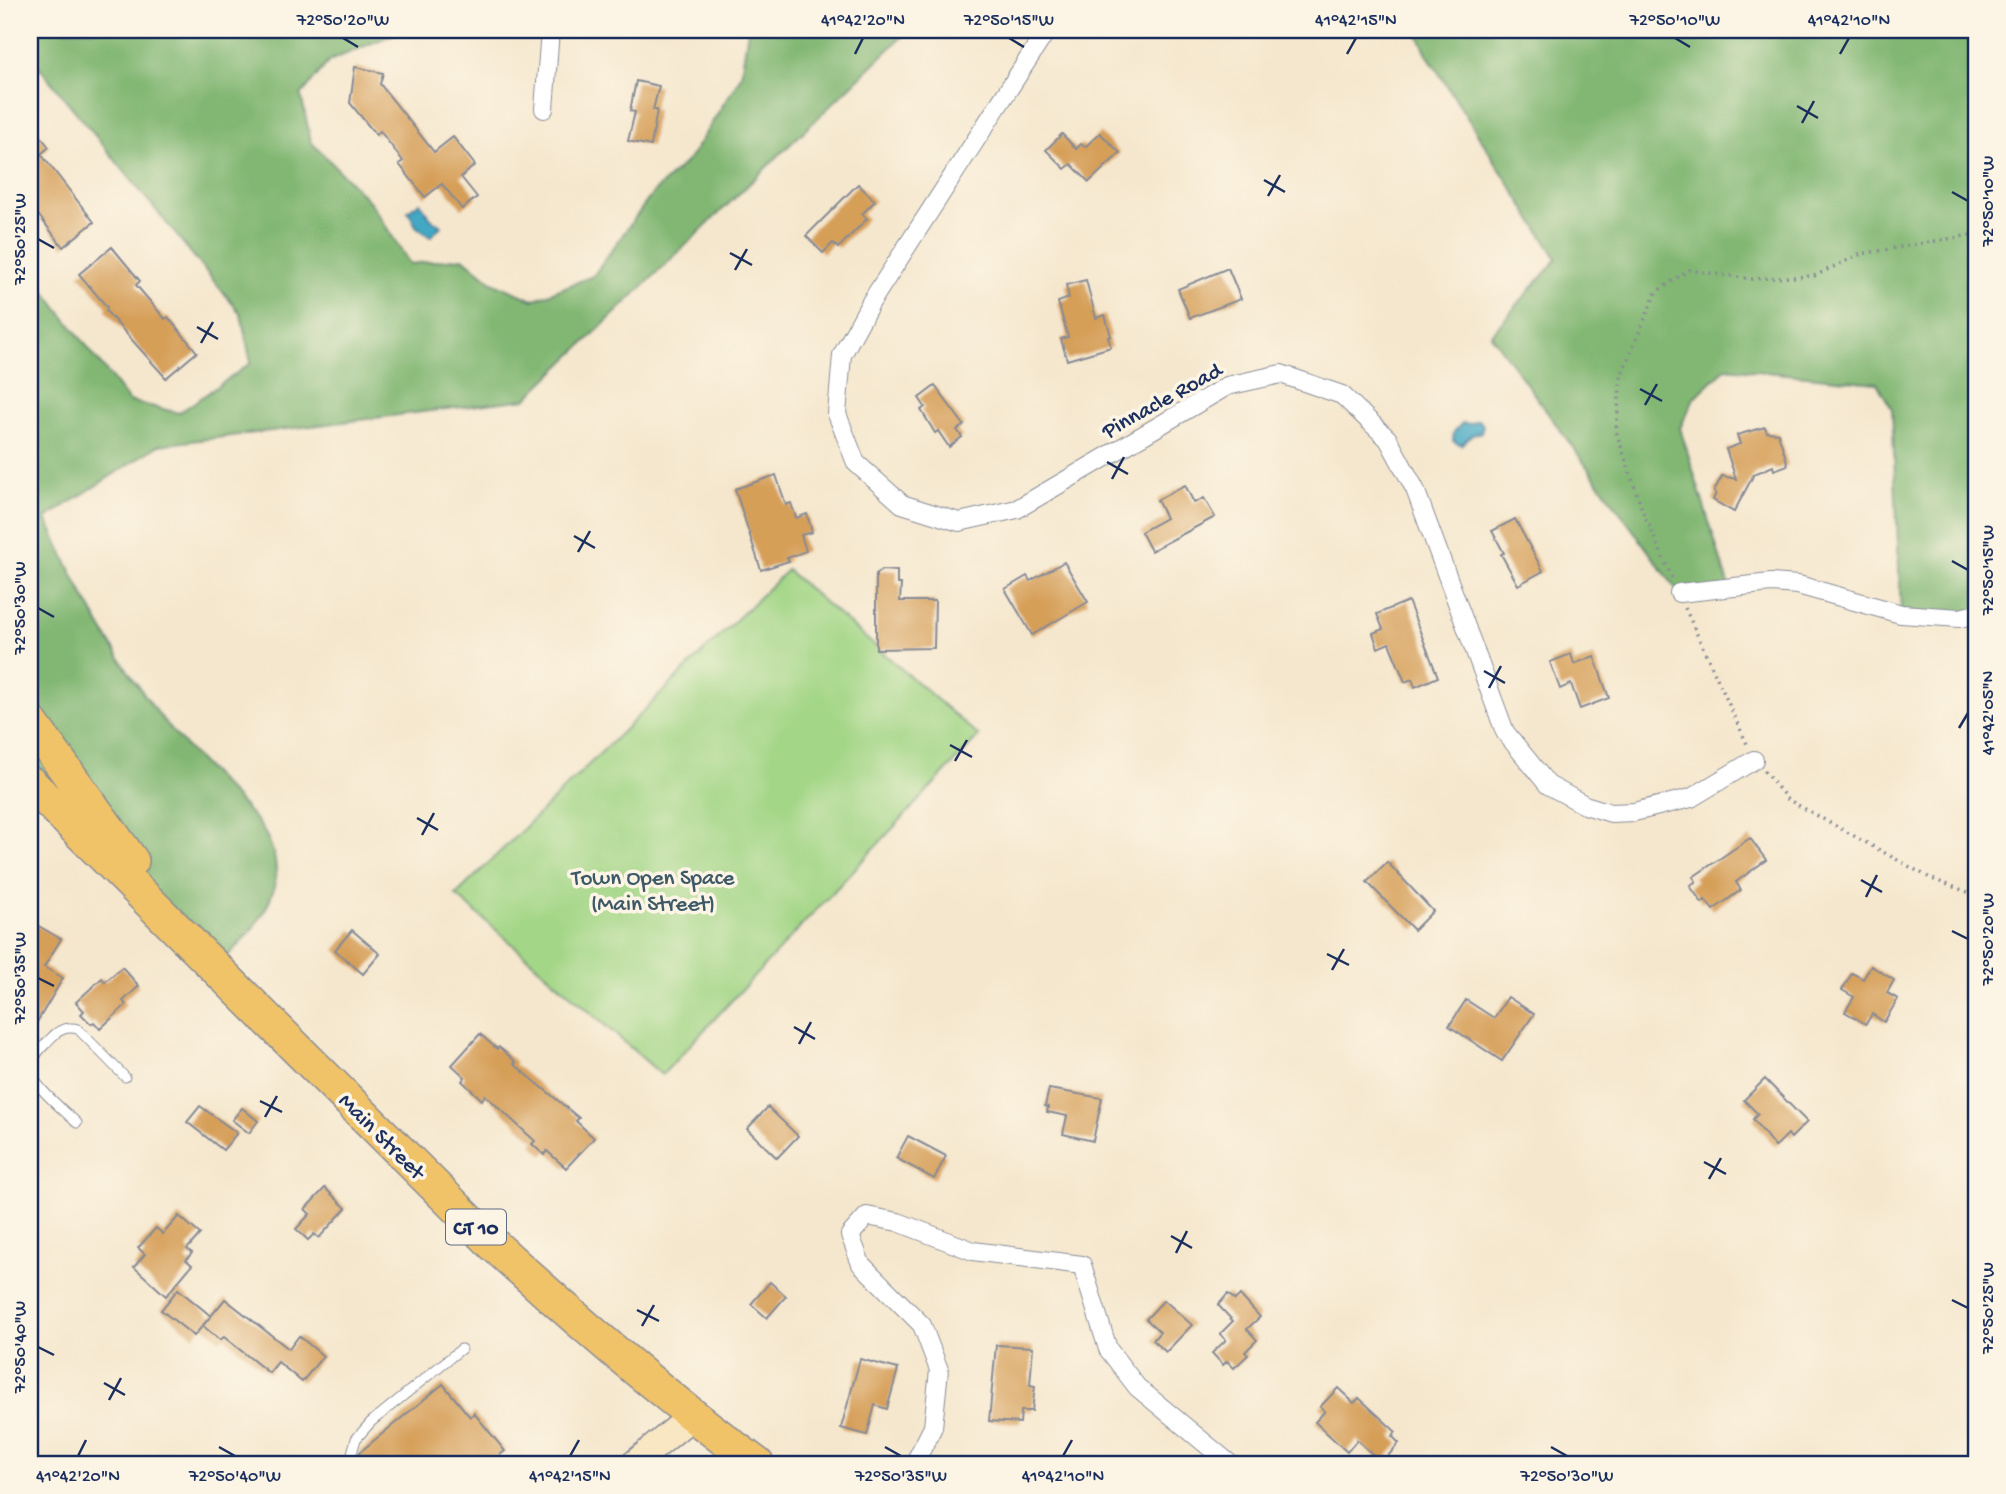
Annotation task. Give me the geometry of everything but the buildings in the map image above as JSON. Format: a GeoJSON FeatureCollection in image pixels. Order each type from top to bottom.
{"type":"FeatureCollection","features":[{"type":"Feature","properties":{"kind":"highway"},"geometry":{"type":"LineString","coordinates":[[30,721],[119,844],[216,967]]}},
{"type":"Feature","properties":{"kind":"highway","name":"Main Street"},"geometry":{"type":"LineString","coordinates":[[30,783],[494,1245],[574,1317],[692,1416],[757,1464]]}},
{"type":"Feature","properties":{"kind":"main road"},"geometry":{"type":"LineString","coordinates":[[634,1464],[692,1416]]}},
{"type":"Feature","properties":{"kind":"street"},"geometry":{"type":"LineString","coordinates":[[544,109],[550,30]]}},
{"type":"Feature","properties":{"kind":"street","name":"Pinnacle Road"},"geometry":{"type":"LineString","coordinates":[[1047,30],[871,302],[842,355],[837,414],[856,463],[902,504],[959,522],[1017,509],[1227,386],[1281,374],[1342,395],[1388,439],[1415,489],[1505,732],[1548,785],[1585,806],[1611,813],[1634,812],[1690,798],[1754,760]]}},
{"type":"Feature","properties":{"kind":"street"},"geometry":{"type":"LineString","coordinates":[[1679,593],[1771,583],[1798,585],[1901,614],[1959,618],[1976,614]]}},
{"type":"Feature","properties":{"kind":"street"},"geometry":{"type":"LineString","coordinates":[[914,1464],[933,1427],[939,1370],[922,1325],[861,1264],[850,1235],[867,1216],[898,1222],[973,1251],[1082,1265],[1108,1349],[1137,1387],[1230,1464]]}},
{"type":"Feature","properties":{"kind":"lane"},"geometry":{"type":"LineString","coordinates":[[77,1123],[32,1079],[30,1067],[34,1056],[56,1032],[70,1027],[78,1028],[125,1077]]}},
{"type":"Feature","properties":{"kind":"lane"},"geometry":{"type":"LineString","coordinates":[[349,1464],[356,1439],[371,1422],[461,1349]]}},
{"type":"Feature","properties":{"kind":"path"},"geometry":{"type":"LineString","coordinates":[[1976,234],[1861,254],[1814,276],[1752,279],[1689,270],[1656,292],[1621,376],[1616,431],[1643,512],[1754,760],[1787,799],[1932,879],[1976,895]]}},
{"type":"Feature","properties":{"kind":"green space"},"geometry":{"type":"Polygon","coordinates":[[[30,30],[403,30],[329,61],[301,95],[311,142],[370,202],[410,264],[463,258],[492,282],[533,300],[593,276],[653,193],[690,158],[741,76],[748,30],[909,30],[526,399],[159,445],[46,518],[97,620],[143,693],[175,734],[252,815],[264,831],[272,849],[276,867],[270,900],[252,930],[216,967],[30,783],[30,272],[129,401],[179,413],[251,363],[241,314],[30,56],[30,30]]]}},
{"type":"Feature","properties":{"kind":"green space"},"geometry":{"type":"Polygon","coordinates":[[[1416,30],[1976,30],[1976,614],[1901,614],[1892,409],[1877,383],[1726,368],[1694,398],[1680,428],[1729,587],[1679,593],[1491,335],[1557,259],[1427,54],[1416,30]]]}},
{"type":"Feature","properties":{"kind":"green space","name":"Town Open Space (Main Street)"},"geometry":{"type":"Polygon","coordinates":[[[787,570],[979,736],[662,1075],[456,895],[787,570]]]}},
{"type":"Feature","properties":{"kind":"water"},"geometry":{"type":"Polygon","coordinates":[[[420,202],[430,218],[441,226],[430,237],[416,226],[408,211],[420,202]]]}},
{"type":"Feature","properties":{"kind":"water"},"geometry":{"type":"Polygon","coordinates":[[[1478,420],[1483,425],[1481,432],[1472,435],[1461,445],[1453,441],[1454,432],[1462,423],[1470,424],[1478,420]]]}}]}
